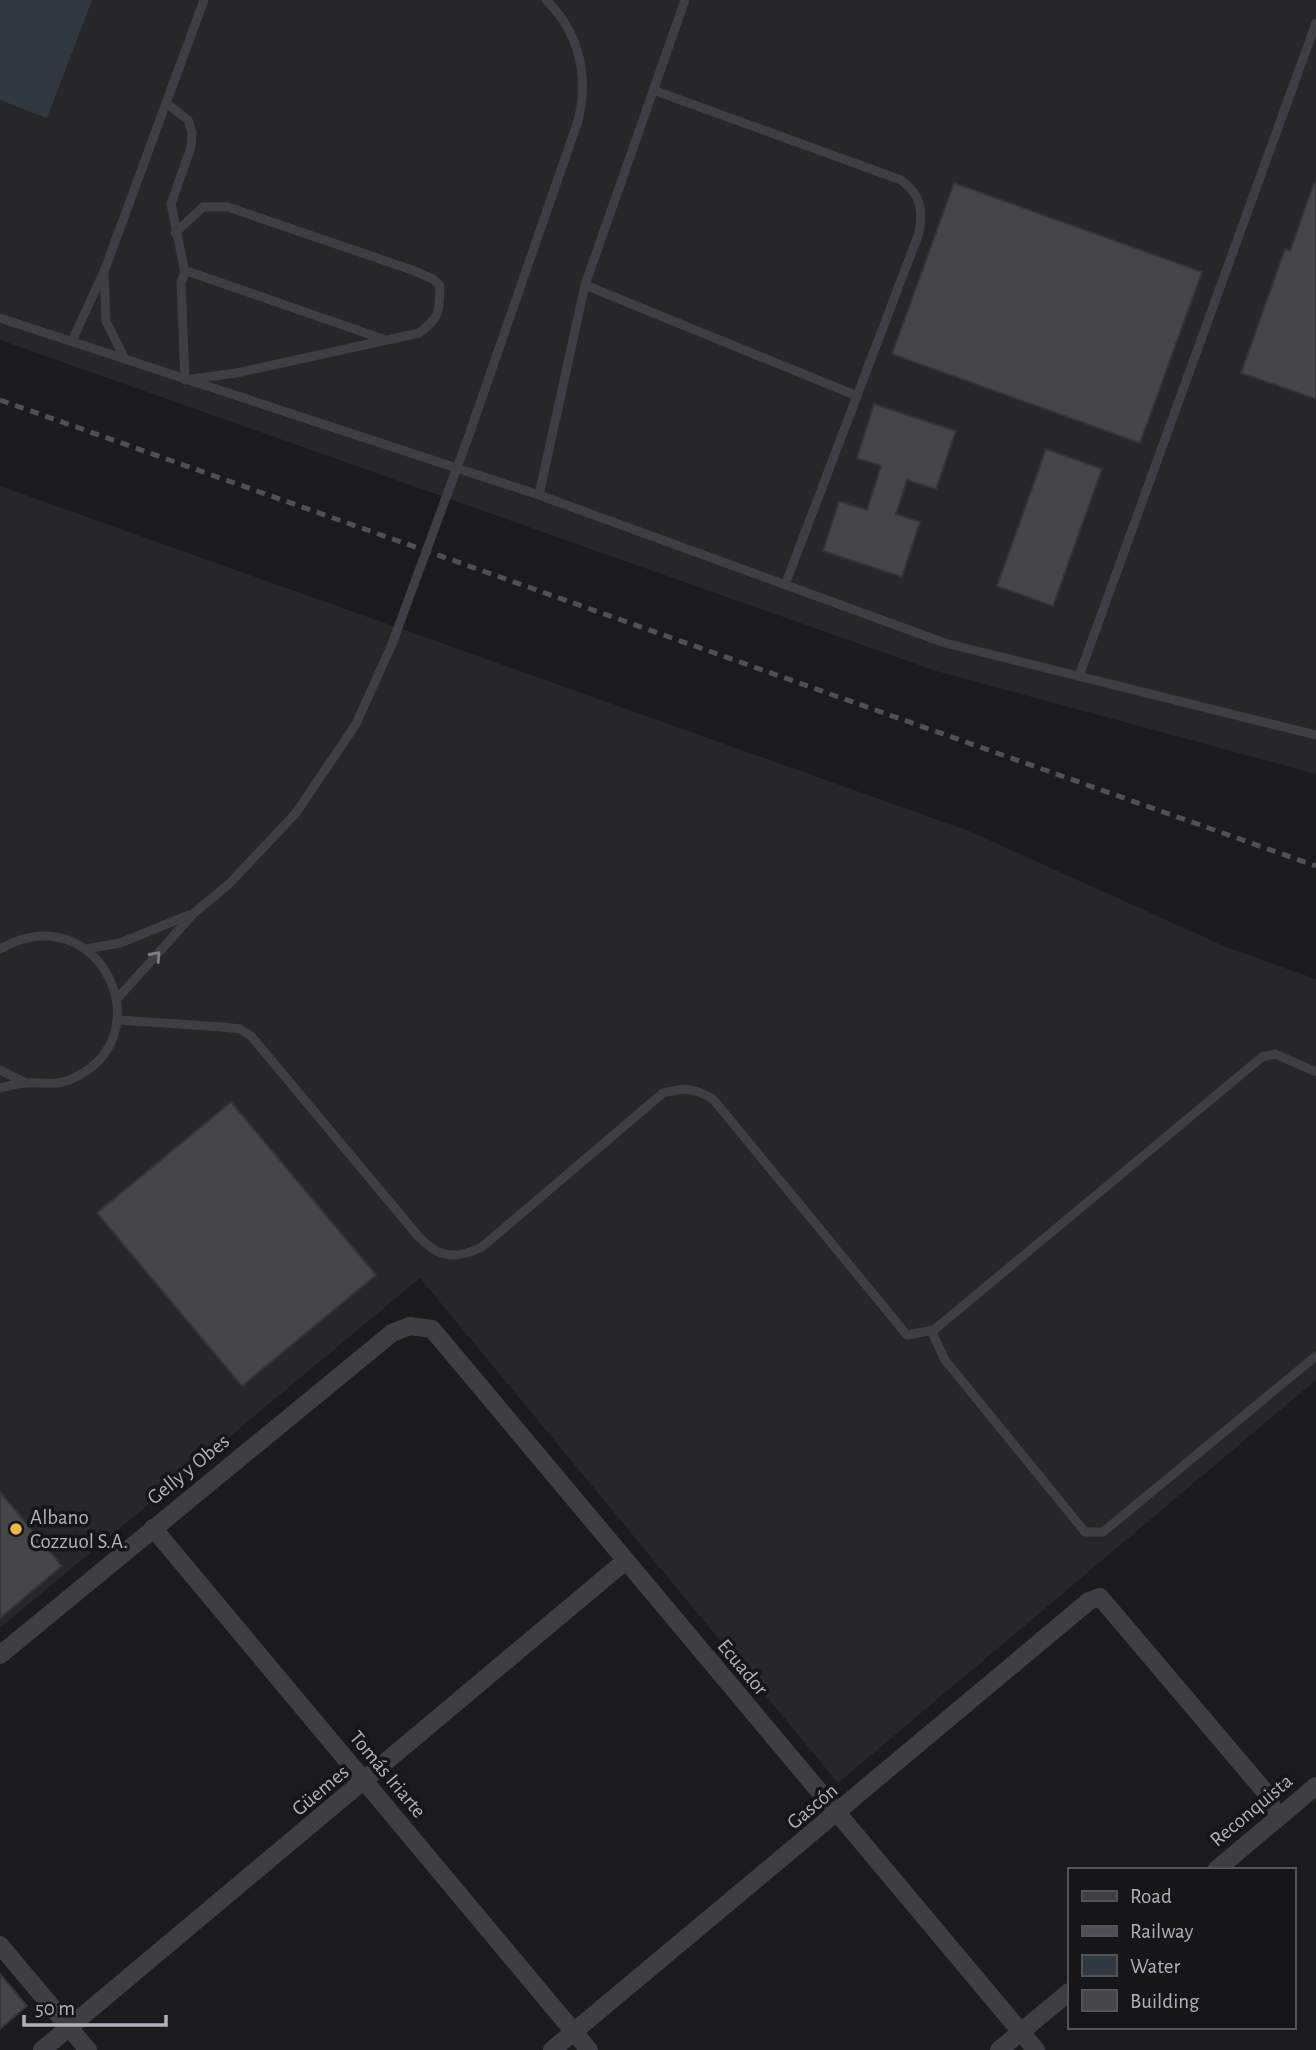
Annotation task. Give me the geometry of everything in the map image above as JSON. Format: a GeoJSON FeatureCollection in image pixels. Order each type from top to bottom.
{"type":"FeatureCollection","features":[{"type":"Feature","properties":{"kind":"street","name":"Gelly y Obes"},"geometry":{"type":"LineString","coordinates":[[0,1656],[392,1333],[410,1326]]}},
{"type":"Feature","properties":{"kind":"street","name":"Ecuador"},"geometry":{"type":"LineString","coordinates":[[410,1326],[432,1329],[624,1562],[1037,2050]]}},
{"type":"Feature","properties":{"kind":"street","name":"Tomás Iriarte"},"geometry":{"type":"LineString","coordinates":[[153,1528],[589,2050]]}},
{"type":"Feature","properties":{"kind":"street","name":"Güemes"},"geometry":{"type":"LineString","coordinates":[[42,2050],[366,1782],[624,1562]]}},
{"type":"Feature","properties":{"kind":"street","name":"Gascón"},"geometry":{"type":"LineString","coordinates":[[552,2050],[838,1814],[1089,1601],[1100,1597],[1267,1794],[1277,1819]]}},
{"type":"Feature","properties":{"kind":"street","name":"Reconquista"},"geometry":{"type":"LineString","coordinates":[[1218,1868],[1316,1786]]}},
{"type":"Feature","properties":{"kind":"street"},"geometry":{"type":"LineString","coordinates":[[0,1945],[88,2050]]}},
{"type":"Feature","properties":{"kind":"street"},"geometry":{"type":"LineString","coordinates":[[999,2050],[1068,1993]]}},
{"type":"Feature","properties":{"kind":"lane"},"geometry":{"type":"LineString","coordinates":[[72,341],[105,269],[204,0]]}},
{"type":"Feature","properties":{"kind":"lane"},"geometry":{"type":"LineString","coordinates":[[117,999],[194,913],[236,877],[303,803],[356,724],[392,644],[469,435],[578,121],[585,93],[578,54],[557,11],[546,0]]}},
{"type":"Feature","properties":{"kind":"lane"},"geometry":{"type":"LineString","coordinates":[[539,495],[585,285],[685,0]]}},
{"type":"Feature","properties":{"kind":"lane"},"geometry":{"type":"LineString","coordinates":[[1079,676],[1316,23]]}},
{"type":"Feature","properties":{"kind":"lane"},"geometry":{"type":"LineString","coordinates":[[653,90],[901,180],[920,201],[919,233],[785,585]]}},
{"type":"Feature","properties":{"kind":"lane"},"geometry":{"type":"LineString","coordinates":[[166,103],[188,120],[192,132],[191,146],[171,204],[185,273],[181,282],[185,380]]}},
{"type":"Feature","properties":{"kind":"lane"},"geometry":{"type":"LineString","coordinates":[[175,233],[202,207],[228,207],[433,279],[440,286],[439,310],[435,321],[419,332],[236,373],[185,380]]}},
{"type":"Feature","properties":{"kind":"lane"},"geometry":{"type":"LineString","coordinates":[[105,269],[106,321],[125,359]]}},
{"type":"Feature","properties":{"kind":"lane"},"geometry":{"type":"LineString","coordinates":[[185,273],[195,272],[383,340]]}},
{"type":"Feature","properties":{"kind":"lane"},"geometry":{"type":"LineString","coordinates":[[585,285],[857,396]]}},
{"type":"Feature","properties":{"kind":"lane"},"geometry":{"type":"LineString","coordinates":[[0,318],[539,495],[945,643],[1316,735]]}},
{"type":"Feature","properties":{"kind":"lane"},"geometry":{"type":"LineString","coordinates":[[86,949],[120,943],[194,913]]}},
{"type":"Feature","properties":{"kind":"lane"},"geometry":{"type":"LineString","coordinates":[[0,950],[24,939],[52,936],[86,949],[101,963],[112,980],[117,999],[118,1020],[112,1040],[101,1057],[86,1072],[57,1083],[26,1083],[0,1088]]}},
{"type":"Feature","properties":{"kind":"lane"},"geometry":{"type":"LineString","coordinates":[[118,1020],[240,1029],[251,1036],[418,1236],[429,1248],[444,1256],[462,1256],[482,1247],[663,1093],[679,1088],[697,1089],[713,1099],[907,1335],[931,1330],[1262,1056],[1275,1054],[1316,1072]]}},
{"type":"Feature","properties":{"kind":"lane"},"geometry":{"type":"LineString","coordinates":[[0,1070],[26,1083]]}},
{"type":"Feature","properties":{"kind":"lane"},"geometry":{"type":"LineString","coordinates":[[931,1330],[945,1360],[1085,1532],[1093,1534],[1103,1532],[1316,1356]]}},
{"type":"Feature","properties":{"kind":"shaded area"},"geometry":{"type":"Polygon","coordinates":[[[0,0],[1316,0],[1316,774],[936,671],[0,340],[0,0]]]}},
{"type":"Feature","properties":{"kind":"shaded area"},"geometry":{"type":"Polygon","coordinates":[[[0,486],[969,831],[1226,947],[1316,979],[1316,1380],[838,1783],[420,1278],[0,1628],[0,486]]]}},
{"type":"Feature","properties":{"kind":"water"},"geometry":{"type":"Polygon","coordinates":[[[0,0],[92,0],[47,118],[0,100],[0,0]]]}},
{"type":"Feature","properties":{"kind":"building"},"geometry":{"type":"Polygon","coordinates":[[[954,183],[1202,272],[1140,443],[892,354],[954,183]]]}},
{"type":"Feature","properties":{"kind":"building"},"geometry":{"type":"Polygon","coordinates":[[[1314,183],[1316,399],[1241,373],[1285,249],[1290,251],[1314,183]]]}},
{"type":"Feature","properties":{"kind":"building"},"geometry":{"type":"Polygon","coordinates":[[[874,404],[956,431],[936,489],[907,480],[896,514],[920,522],[902,577],[823,551],[839,501],[867,510],[881,466],[857,458],[874,404]]]}},
{"type":"Feature","properties":{"kind":"building"},"geometry":{"type":"Polygon","coordinates":[[[1046,449],[1102,469],[1053,606],[997,586],[1046,449]]]}},
{"type":"Feature","properties":{"kind":"building"},"geometry":{"type":"Polygon","coordinates":[[[231,1102],[376,1275],[242,1386],[97,1213],[231,1102]]]}},
{"type":"Feature","properties":{"kind":"building","name":"Albano Cozzuol S.A."},"geometry":{"type":"Polygon","coordinates":[[[0,1492],[62,1566],[0,1618],[0,1492]]]}},
{"type":"Feature","properties":{"kind":"building"},"geometry":{"type":"Polygon","coordinates":[[[0,1974],[27,2006],[0,2029],[0,1974]]]}},
{"type":"Feature","properties":{"kind":"railway"},"geometry":{"type":"LineString","coordinates":[[0,400],[1316,866]]}},
{"type":"Feature","properties":{"kind":"place","name":"Albano Cozzuol S.A."},"geometry":{"type":"Point","coordinates":[16,1529]}}]}
